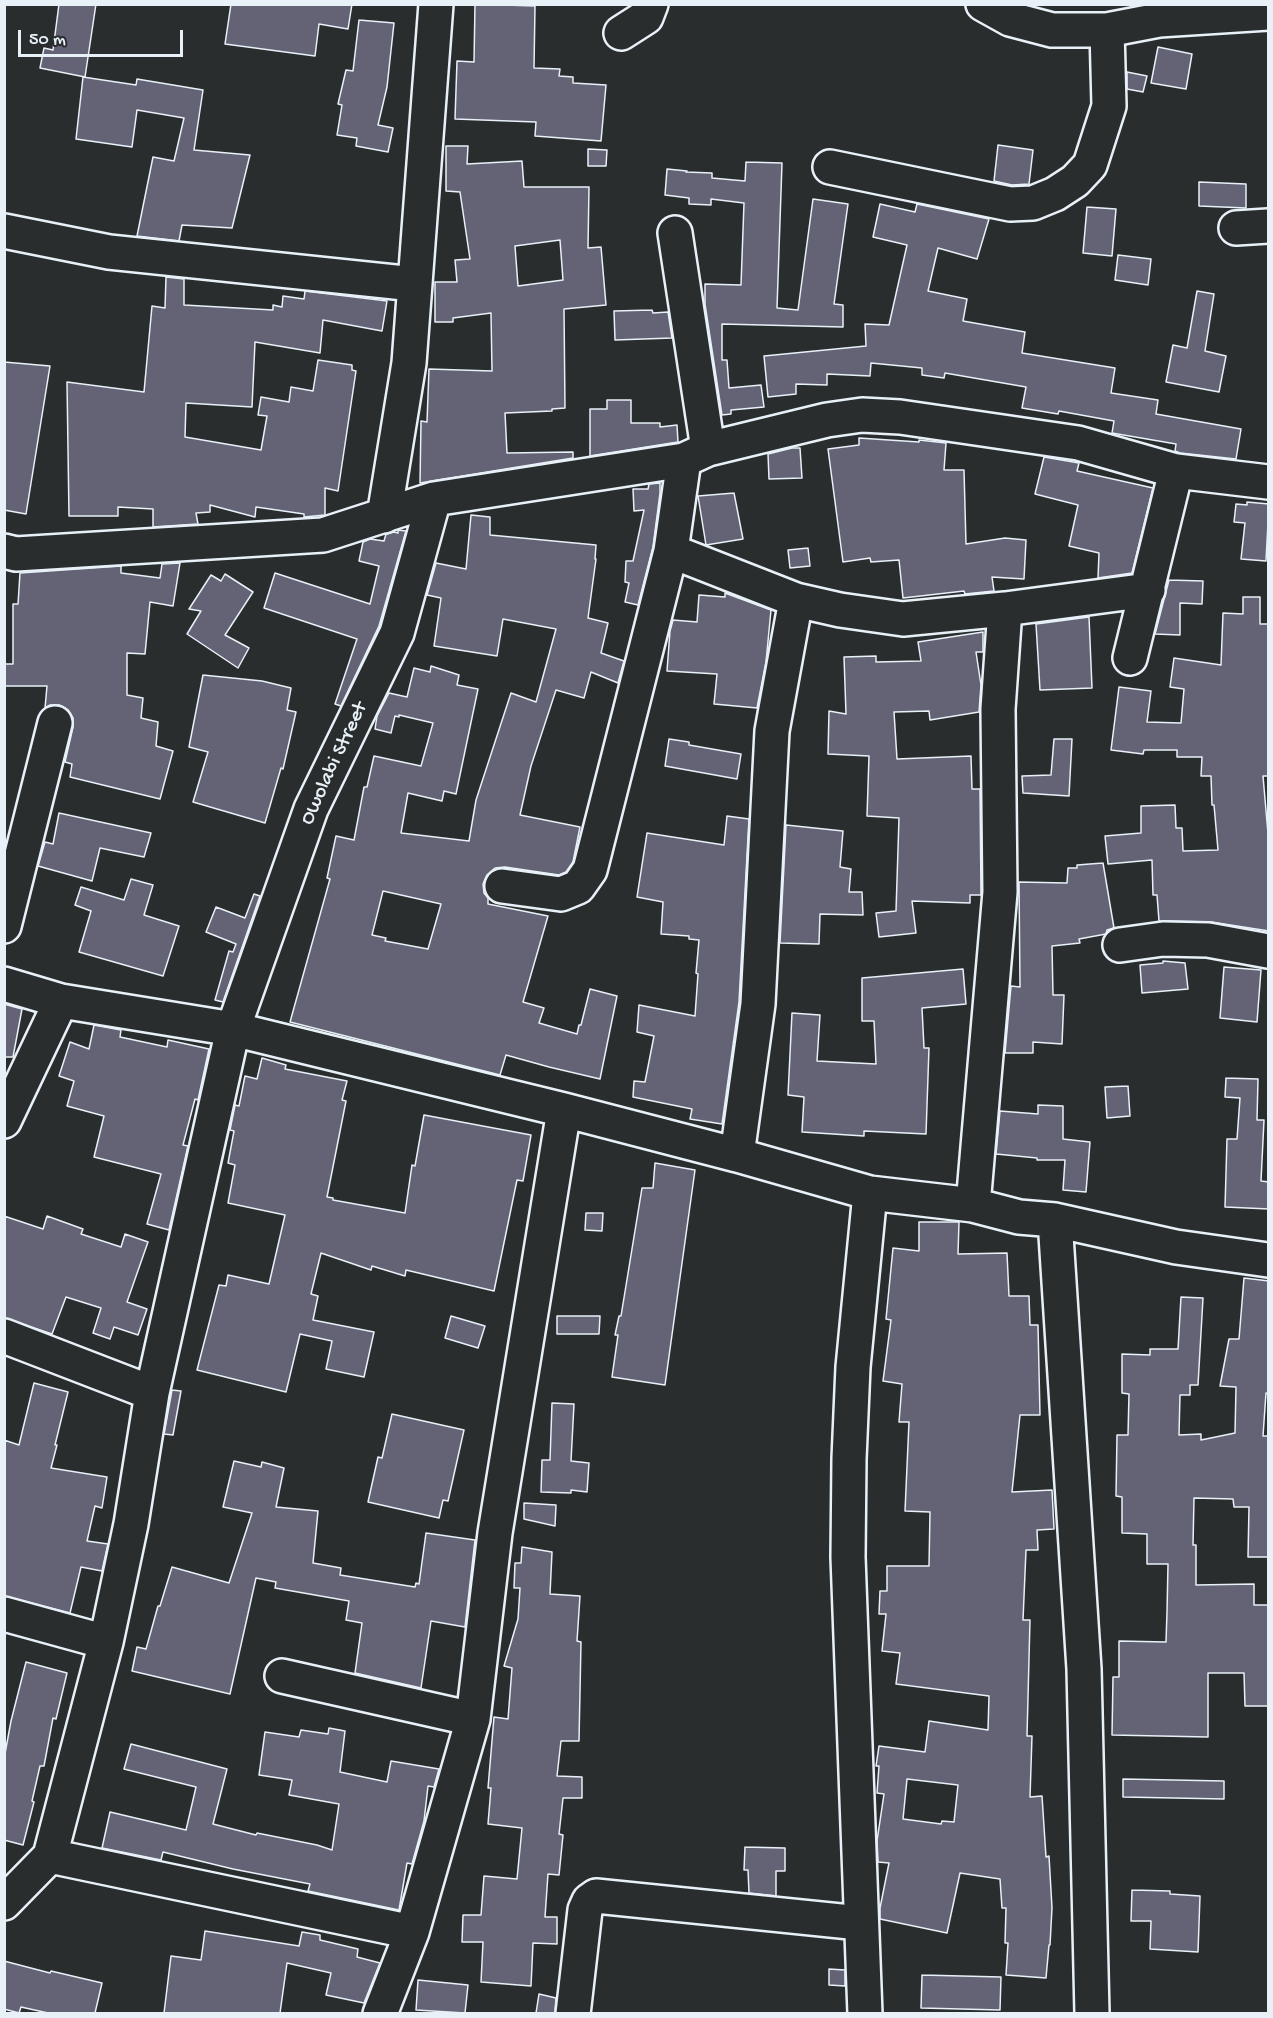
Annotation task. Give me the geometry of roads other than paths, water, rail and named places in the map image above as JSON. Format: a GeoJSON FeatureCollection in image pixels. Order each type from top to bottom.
{"type":"FeatureCollection","features":[{"type":"Feature","properties":{"kind":"street"},"geometry":{"type":"LineString","coordinates":[[384,516],[409,363],[435,4]]}},
{"type":"Feature","properties":{"kind":"street"},"geometry":{"type":"LineString","coordinates":[[621,33],[646,16],[651,4]]}},
{"type":"Feature","properties":{"kind":"street"},"geometry":{"type":"LineString","coordinates":[[983,4],[1010,19],[1052,30],[1107,30],[1159,20],[1269,14]]}},
{"type":"Feature","properties":{"kind":"street"},"geometry":{"type":"LineString","coordinates":[[830,167],[1010,204],[1033,203],[1055,194],[1075,181],[1090,165],[1109,106],[1107,30]]}},
{"type":"Feature","properties":{"kind":"street"},"geometry":{"type":"LineString","coordinates":[[1236,228],[1269,226]]}},
{"type":"Feature","properties":{"kind":"street"},"geometry":{"type":"LineString","coordinates":[[4,231],[109,252],[414,284]]}},
{"type":"Feature","properties":{"kind":"street"},"geometry":{"type":"LineString","coordinates":[[502,886],[561,894],[578,887],[590,870],[696,454],[675,233]]}},
{"type":"Feature","properties":{"kind":"street"},"geometry":{"type":"LineString","coordinates":[[4,551],[16,554],[323,535],[434,499],[696,454],[827,420],[862,415],[900,417],[1078,443],[1176,471],[1269,482]]}},
{"type":"Feature","properties":{"kind":"street"},"geometry":{"type":"LineString","coordinates":[[1130,658],[1176,471]]}},
{"type":"Feature","properties":{"kind":"street","name":"Owolabi Street"},"geometry":{"type":"LineString","coordinates":[[50,1856],[106,1642],[131,1524],[152,1393],[233,1029],[311,809],[397,633],[434,499]]}},
{"type":"Feature","properties":{"kind":"street"},"geometry":{"type":"LineString","coordinates":[[671,551],[796,600],[840,610],[903,619],[1005,609],[1148,590]]}},
{"type":"Feature","properties":{"kind":"street"},"geometry":{"type":"LineString","coordinates":[[737,1155],[758,1004],[772,731],[796,600]]}},
{"type":"Feature","properties":{"kind":"street"},"geometry":{"type":"LineString","coordinates":[[973,1205],[1000,892],[998,709],[1005,609]]}},
{"type":"Feature","properties":{"kind":"street"},"geometry":{"type":"LineString","coordinates":[[4,926],[55,723]]}},
{"type":"Feature","properties":{"kind":"street"},"geometry":{"type":"LineString","coordinates":[[1120,945],[1163,939],[1208,940],[1269,951]]}},
{"type":"Feature","properties":{"kind":"street"},"geometry":{"type":"LineString","coordinates":[[4,984],[61,1001],[233,1029],[564,1110],[737,1155],[870,1193],[973,1205],[1019,1217],[1055,1220],[1176,1247],[1269,1260]]}},
{"type":"Feature","properties":{"kind":"street"},"geometry":{"type":"LineString","coordinates":[[4,1121],[61,1001]]}},
{"type":"Feature","properties":{"kind":"street"},"geometry":{"type":"LineString","coordinates":[[380,2013],[412,1932],[473,1719],[495,1533],[564,1110]]}},
{"type":"Feature","properties":{"kind":"street"},"geometry":{"type":"LineString","coordinates":[[865,2013],[848,1557],[848,1491],[853,1367],[870,1193]]}},
{"type":"Feature","properties":{"kind":"street"},"geometry":{"type":"LineString","coordinates":[[1055,1220],[1084,1669],[1092,2013]]}},
{"type":"Feature","properties":{"kind":"street"},"geometry":{"type":"LineString","coordinates":[[4,1335],[152,1393]]}},
{"type":"Feature","properties":{"kind":"street"},"geometry":{"type":"LineString","coordinates":[[4,1614],[106,1642]]}},
{"type":"Feature","properties":{"kind":"street"},"geometry":{"type":"LineString","coordinates":[[282,1676],[473,1719]]}},
{"type":"Feature","properties":{"kind":"street"},"geometry":{"type":"LineString","coordinates":[[4,1903],[50,1856],[412,1932]]}},
{"type":"Feature","properties":{"kind":"street"},"geometry":{"type":"LineString","coordinates":[[573,2013],[585,1910],[589,1901],[596,1896],[860,1923]]}}]}
